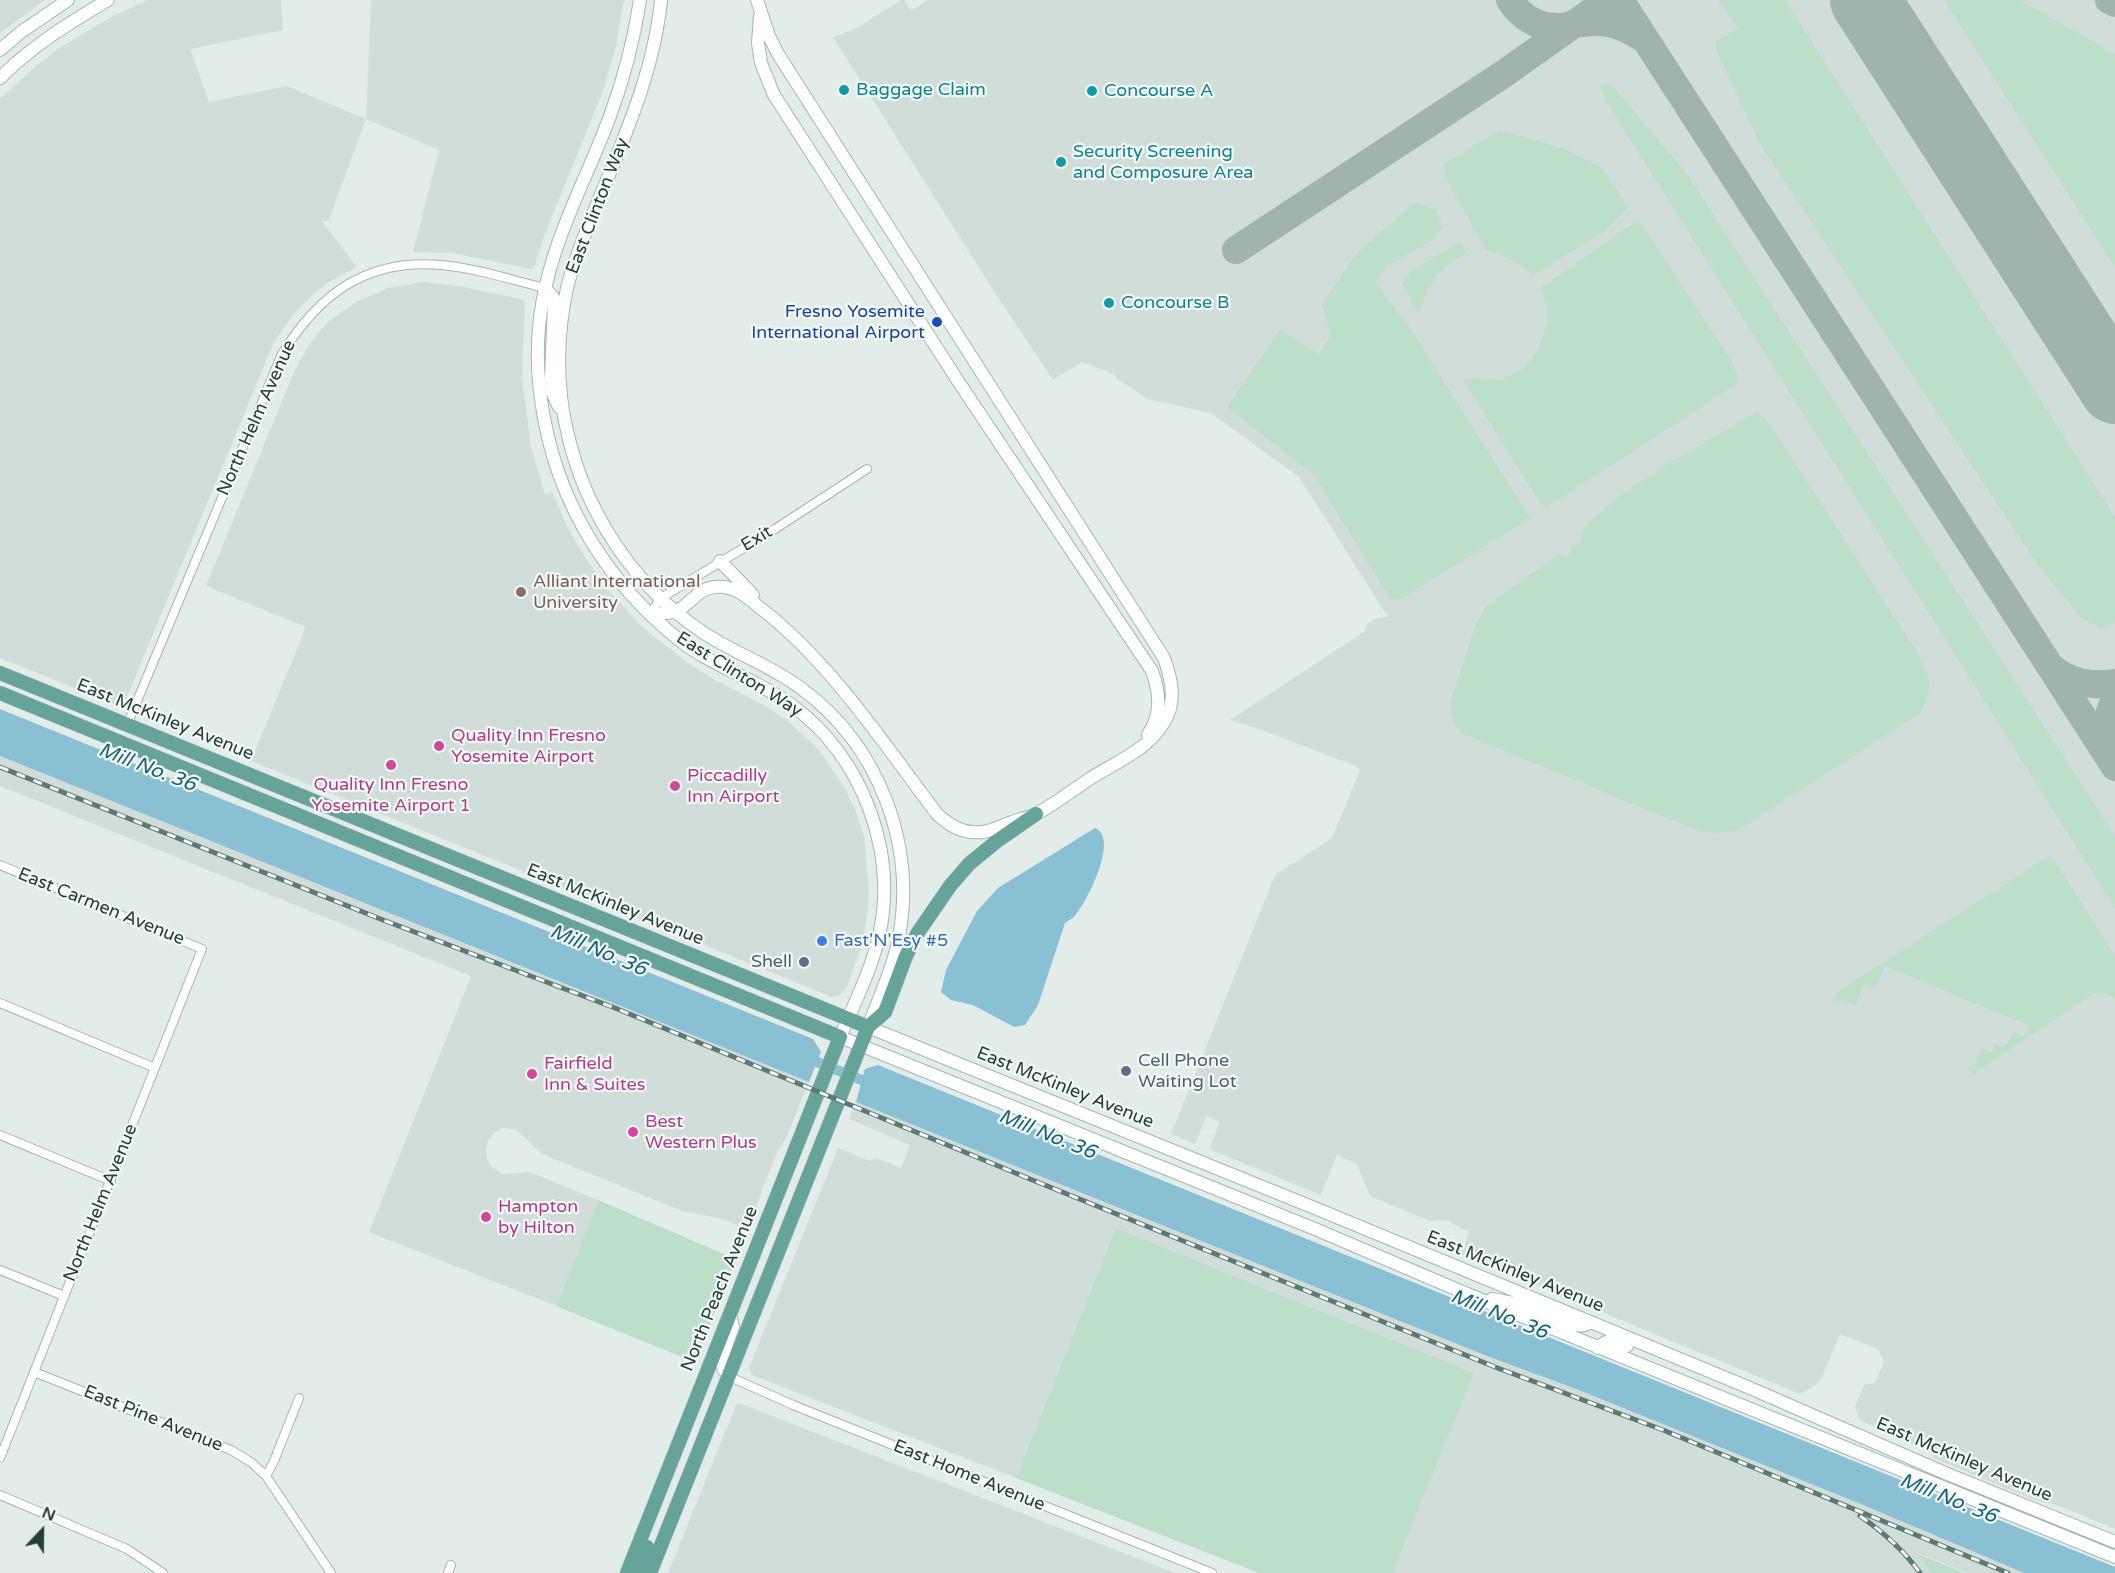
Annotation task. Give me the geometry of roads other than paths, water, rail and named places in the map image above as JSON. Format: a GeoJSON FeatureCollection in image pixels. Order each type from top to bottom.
{"type":"FeatureCollection","features":[{"type":"Feature","properties":{"kind":"main road"},"geometry":{"type":"LineString","coordinates":[[0,50],[21,32],[68,0]]}},
{"type":"Feature","properties":{"kind":"main road"},"geometry":{"type":"LineString","coordinates":[[0,78],[21,56],[59,29],[108,0]]}},
{"type":"Feature","properties":{"kind":"main road","name":"East Clinton Way"},"geometry":{"type":"LineString","coordinates":[[640,0],[624,74],[609,118],[556,250],[545,288],[539,330],[540,378],[545,421],[554,459],[572,505],[598,553],[625,589],[650,614],[699,653],[760,685],[796,708],[836,749],[859,786],[874,822],[879,842],[884,903],[876,945],[848,1019]]}},
{"type":"Feature","properties":{"kind":"main road","name":"East Clinton Way"},"geometry":{"type":"LineString","coordinates":[[662,0],[654,46],[641,93],[576,257],[567,290],[559,353],[564,419],[577,468],[596,512],[623,556],[676,612],[716,640],[783,676],[821,705],[852,737],[884,792],[897,832],[903,896],[902,917],[893,959],[868,1027]]}},
{"type":"Feature","properties":{"kind":"main road"},"geometry":{"type":"LineString","coordinates":[[650,1573],[860,1046],[868,1027],[885,1012],[917,934],[950,885],[969,864],[997,841],[1139,748],[1156,734],[1170,710],[1173,696],[1166,664],[778,54],[759,6]]}},
{"type":"Feature","properties":{"kind":"main road"},"geometry":{"type":"LineString","coordinates":[[759,6],[758,43],[761,63],[774,94],[991,429],[1152,671],[1160,701],[1150,731],[1139,748]]}},
{"type":"Feature","properties":{"kind":"main road"},"geometry":{"type":"LineString","coordinates":[[545,288],[553,297],[554,303],[550,359],[552,392],[564,419]]}},
{"type":"Feature","properties":{"kind":"main road"},"geometry":{"type":"LineString","coordinates":[[991,429],[1010,418]]}},
{"type":"Feature","properties":{"kind":"main road"},"geometry":{"type":"LineString","coordinates":[[720,561],[813,657],[937,814],[946,822],[964,831],[983,832],[1036,814]]}},
{"type":"Feature","properties":{"kind":"main road"},"geometry":{"type":"LineString","coordinates":[[650,614],[676,612],[700,592],[721,587],[743,594],[774,617]]}},
{"type":"Feature","properties":{"kind":"main road","name":"East McKinley Avenue"},"geometry":{"type":"LineString","coordinates":[[0,673],[1322,1211],[2115,1542]]}},
{"type":"Feature","properties":{"kind":"main road"},"geometry":{"type":"LineString","coordinates":[[1,693],[53,705],[116,730],[127,725]]}},
{"type":"Feature","properties":{"kind":"main road","name":"East McKinley Avenue"},"geometry":{"type":"LineString","coordinates":[[1,693],[860,1046],[1315,1229],[1598,1348],[2115,1557]]}},
{"type":"Feature","properties":{"kind":"main road"},"geometry":{"type":"LineString","coordinates":[[436,870],[487,882],[563,912],[571,914],[584,911]]}},
{"type":"Feature","properties":{"kind":"main road","name":"North Peach Avenue"},"geometry":{"type":"LineString","coordinates":[[627,1573],[848,1019]]}},
{"type":"Feature","properties":{"kind":"main road"},"geometry":{"type":"LineString","coordinates":[[1465,1293],[1519,1304],[1575,1326],[1586,1326],[1590,1323]]}},
{"type":"Feature","properties":{"kind":"main road"},"geometry":{"type":"LineString","coordinates":[[1598,1348],[1606,1340],[1615,1341],[1686,1371],[1750,1388]]}},
{"type":"Feature","properties":{"kind":"main road"},"geometry":{"type":"LineString","coordinates":[[1822,1439],[1829,1423]]}},
{"type":"Feature","properties":{"kind":"main road"},"geometry":{"type":"LineString","coordinates":[[639,1573],[665,1501],[669,1467]]}},
{"type":"Feature","properties":{"kind":"street","name":"North Helm Avenue"},"geometry":{"type":"LineString","coordinates":[[127,725],[277,365],[294,334],[310,314],[343,286],[379,271],[424,264],[459,268],[545,288]]}},
{"type":"Feature","properties":{"kind":"street","name":"Exit"},"geometry":{"type":"LineString","coordinates":[[650,614],[661,598],[775,529],[867,469]]}},
{"type":"Feature","properties":{"kind":"street","name":"East Carmen Avenue"},"geometry":{"type":"LineString","coordinates":[[0,865],[202,949]]}},
{"type":"Feature","properties":{"kind":"street","name":"North Helm Avenue"},"geometry":{"type":"LineString","coordinates":[[0,1458],[202,949]]}},
{"type":"Feature","properties":{"kind":"street"},"geometry":{"type":"LineString","coordinates":[[0,1003],[155,1068]]}},
{"type":"Feature","properties":{"kind":"street"},"geometry":{"type":"LineString","coordinates":[[0,1136],[111,1181]]}},
{"type":"Feature","properties":{"kind":"street"},"geometry":{"type":"LineString","coordinates":[[0,1270],[64,1296]]}},
{"type":"Feature","properties":{"kind":"street"},"geometry":{"type":"LineString","coordinates":[[728,1376],[722,1371],[721,1366],[735,1328],[731,1311]]}},
{"type":"Feature","properties":{"kind":"street","name":"East Pine Avenue"},"geometry":{"type":"LineString","coordinates":[[34,1372],[231,1450],[252,1463],[266,1476],[331,1573]]}},
{"type":"Feature","properties":{"kind":"street","name":"East Home Avenue"},"geometry":{"type":"LineString","coordinates":[[728,1376],[793,1405],[1212,1573]]}},
{"type":"Feature","properties":{"kind":"street"},"geometry":{"type":"LineString","coordinates":[[266,1476],[299,1398]]}},
{"type":"Feature","properties":{"kind":"street"},"geometry":{"type":"LineString","coordinates":[[0,1495],[127,1548],[164,1573]]}},
{"type":"Feature","properties":{"kind":"water"},"geometry":{"type":"Polygon","coordinates":[[[0,709],[813,1039],[821,1052],[809,1082],[0,756],[0,709]]]}},
{"type":"Feature","properties":{"kind":"water"},"geometry":{"type":"Polygon","coordinates":[[[1095,828],[1102,834],[1104,844],[1098,872],[1079,911],[1065,923],[1038,1005],[1025,1025],[1014,1027],[973,1005],[951,1000],[941,992],[946,970],[977,911],[998,888],[1095,828]]]}},
{"type":"Feature","properties":{"kind":"water"},"geometry":{"type":"Polygon","coordinates":[[[878,1065],[2115,1567],[2115,1573],[2024,1573],[1576,1389],[1487,1356],[856,1102],[865,1069],[878,1065]]]}},
{"type":"Feature","properties":{"kind":"waterway","name":"Mill No. 36"},"geometry":{"type":"LineString","coordinates":[[805,1057],[874,1085]]}},
{"type":"Feature","properties":{"kind":"railway"},"geometry":{"type":"LineString","coordinates":[[0,767],[383,920],[615,1008],[1495,1367],[1663,1430],[2008,1573]]}},
{"type":"Feature","properties":{"kind":"railway"},"geometry":{"type":"LineString","coordinates":[[1860,1516],[1892,1541],[1920,1573]]}},
{"type":"Feature","properties":{"kind":"place","name":"Baggage Claim"},"geometry":{"type":"Point","coordinates":[844,90]}},
{"type":"Feature","properties":{"kind":"place","name":"Concourse A"},"geometry":{"type":"Point","coordinates":[1092,91]}},
{"type":"Feature","properties":{"kind":"place","name":"Security Screening and Composure Area"},"geometry":{"type":"Point","coordinates":[1061,162]}},
{"type":"Feature","properties":{"kind":"place","name":"Concourse B"},"geometry":{"type":"Point","coordinates":[1109,303]}},
{"type":"Feature","properties":{"kind":"place","name":"Fresno Yosemite International Airport"},"geometry":{"type":"Point","coordinates":[937,322]}},
{"type":"Feature","properties":{"kind":"place","name":"Alliant International University"},"geometry":{"type":"Point","coordinates":[521,592]}},
{"type":"Feature","properties":{"kind":"place","name":"Quality Inn Fresno Yosemite Airport"},"geometry":{"type":"Point","coordinates":[439,746]}},
{"type":"Feature","properties":{"kind":"place","name":"Quality Inn Fresno Yosemite Airport 1"},"geometry":{"type":"Point","coordinates":[391,765]}},
{"type":"Feature","properties":{"kind":"place","name":"Piccadilly Inn Airport"},"geometry":{"type":"Point","coordinates":[675,786]}},
{"type":"Feature","properties":{"kind":"place","name":"Fast'N'Esy #5"},"geometry":{"type":"Point","coordinates":[822,941]}},
{"type":"Feature","properties":{"kind":"place","name":"Shell"},"geometry":{"type":"Point","coordinates":[804,962]}},
{"type":"Feature","properties":{"kind":"place","name":"Cell Phone Waiting Lot"},"geometry":{"type":"Point","coordinates":[1126,1071]}},
{"type":"Feature","properties":{"kind":"place","name":"Fairfield Inn & Suites"},"geometry":{"type":"Point","coordinates":[532,1074]}},
{"type":"Feature","properties":{"kind":"place","name":"Best Western Plus"},"geometry":{"type":"Point","coordinates":[633,1132]}},
{"type":"Feature","properties":{"kind":"place","name":"Hampton by Hilton"},"geometry":{"type":"Point","coordinates":[486,1217]}}]}
